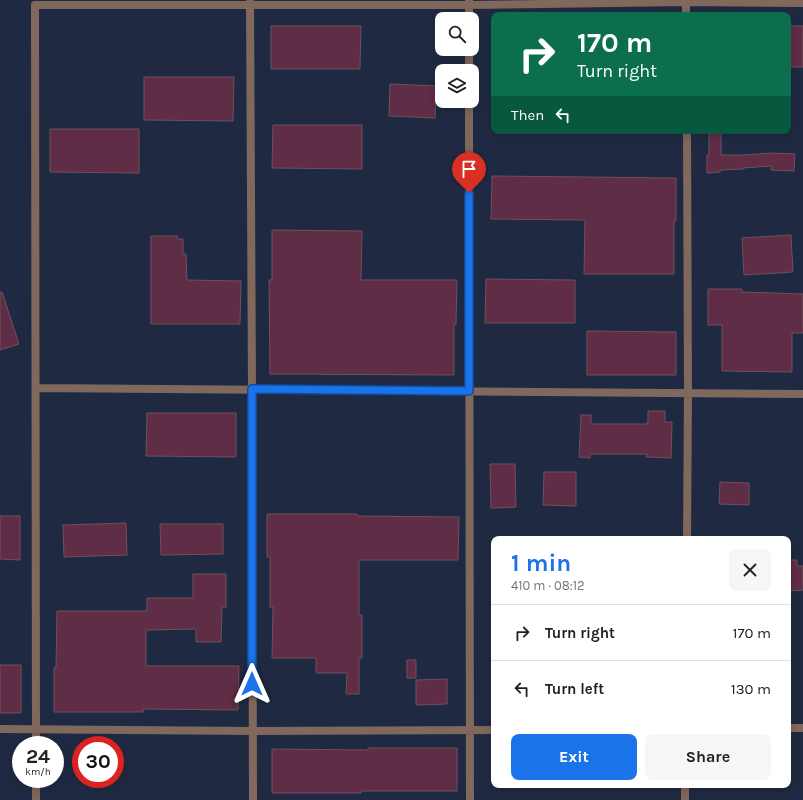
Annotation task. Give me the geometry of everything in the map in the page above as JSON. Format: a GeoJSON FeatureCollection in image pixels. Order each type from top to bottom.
{"type":"FeatureCollection","features":[{"type":"Feature","properties":{"kind":"street"},"geometry":{"type":"LineString","coordinates":[[686,1],[686,12]]}},
{"type":"Feature","properties":{"kind":"street"},"geometry":{"type":"LineString","coordinates":[[36,736],[36,5],[250,2],[686,1],[803,3]]}},
{"type":"Feature","properties":{"kind":"street"},"geometry":{"type":"LineString","coordinates":[[250,2],[253,800]]}},
{"type":"Feature","properties":{"kind":"street"},"geometry":{"type":"LineString","coordinates":[[469,108],[470,800]]}},
{"type":"Feature","properties":{"kind":"street"},"geometry":{"type":"LineString","coordinates":[[687,134],[687,536]]}},
{"type":"Feature","properties":{"kind":"street"},"geometry":{"type":"LineString","coordinates":[[36,388],[803,394]]}},
{"type":"Feature","properties":{"kind":"street"},"geometry":{"type":"LineString","coordinates":[[791,728],[803,728]]}},
{"type":"Feature","properties":{"kind":"street"},"geometry":{"type":"LineString","coordinates":[[0,729],[253,731],[491,730]]}},
{"type":"Feature","properties":{"kind":"street"},"geometry":{"type":"LineString","coordinates":[[36,788],[36,800]]}},
{"type":"Feature","properties":{"kind":"street"},"geometry":{"type":"LineString","coordinates":[[685,788],[685,800]]}},
{"type":"Feature","properties":{"kind":"building"},"geometry":{"type":"Polygon","coordinates":[[[271,26],[361,26],[360,69],[271,69],[271,26]]]}},
{"type":"Feature","properties":{"kind":"building"},"geometry":{"type":"Polygon","coordinates":[[[791,26],[803,26],[803,67],[791,67],[791,26]]]}},
{"type":"Feature","properties":{"kind":"building"},"geometry":{"type":"Polygon","coordinates":[[[144,77],[234,77],[233,121],[144,120],[144,77]]]}},
{"type":"Feature","properties":{"kind":"building"},"geometry":{"type":"Polygon","coordinates":[[[390,84],[435,86],[435,118],[389,116],[390,84]]]}},
{"type":"Feature","properties":{"kind":"building"},"geometry":{"type":"Polygon","coordinates":[[[273,125],[362,125],[362,169],[272,168],[273,125]]]}},
{"type":"Feature","properties":{"kind":"building"},"geometry":{"type":"Polygon","coordinates":[[[50,129],[139,129],[139,173],[50,172],[50,129]]]}},
{"type":"Feature","properties":{"kind":"building"},"geometry":{"type":"Polygon","coordinates":[[[709,134],[721,134],[721,155],[772,153],[795,154],[794,171],[771,170],[771,166],[720,170],[720,172],[707,173],[707,155],[709,155],[709,134]]]}},
{"type":"Feature","properties":{"kind":"building"},"geometry":{"type":"Polygon","coordinates":[[[492,176],[676,178],[674,274],[584,274],[585,220],[491,219],[492,176]]]}},
{"type":"Feature","properties":{"kind":"building"},"geometry":{"type":"Polygon","coordinates":[[[272,230],[362,231],[361,280],[457,280],[456,324],[454,324],[454,375],[270,374],[269,280],[272,280],[272,230]]]}},
{"type":"Feature","properties":{"kind":"building"},"geometry":{"type":"Polygon","coordinates":[[[791,235],[793,272],[744,275],[742,238],[791,235]]]}},
{"type":"Feature","properties":{"kind":"building"},"geometry":{"type":"Polygon","coordinates":[[[151,236],[177,236],[177,239],[183,239],[183,254],[186,254],[187,280],[241,281],[240,324],[151,324],[151,236]]]}},
{"type":"Feature","properties":{"kind":"building"},"geometry":{"type":"Polygon","coordinates":[[[486,279],[575,280],[575,323],[485,323],[486,279]]]}},
{"type":"Feature","properties":{"kind":"building"},"geometry":{"type":"Polygon","coordinates":[[[708,289],[742,289],[742,292],[803,294],[803,333],[792,333],[792,372],[722,371],[722,325],[708,325],[708,289]]]}},
{"type":"Feature","properties":{"kind":"building"},"geometry":{"type":"Polygon","coordinates":[[[0,292],[2,292],[19,344],[0,350],[0,292]]]}},
{"type":"Feature","properties":{"kind":"building"},"geometry":{"type":"Polygon","coordinates":[[[587,331],[676,332],[676,375],[587,375],[587,331]]]}},
{"type":"Feature","properties":{"kind":"building"},"geometry":{"type":"Polygon","coordinates":[[[648,411],[665,411],[665,422],[672,422],[671,458],[646,457],[647,454],[590,454],[590,458],[579,457],[581,415],[591,415],[591,424],[647,424],[648,411]]]}},
{"type":"Feature","properties":{"kind":"building"},"geometry":{"type":"Polygon","coordinates":[[[147,413],[236,413],[236,457],[146,456],[147,413]]]}},
{"type":"Feature","properties":{"kind":"building"},"geometry":{"type":"Polygon","coordinates":[[[490,464],[515,464],[516,507],[491,508],[490,464]]]}},
{"type":"Feature","properties":{"kind":"building"},"geometry":{"type":"Polygon","coordinates":[[[544,472],[576,472],[576,506],[543,505],[544,472]]]}},
{"type":"Feature","properties":{"kind":"building"},"geometry":{"type":"Polygon","coordinates":[[[720,482],[749,483],[749,505],[719,504],[720,482]]]}},
{"type":"Feature","properties":{"kind":"building"},"geometry":{"type":"Polygon","coordinates":[[[267,514],[357,514],[357,516],[459,517],[458,560],[359,560],[359,615],[362,615],[362,658],[359,658],[359,694],[346,694],[347,673],[316,673],[316,658],[272,658],[273,607],[270,607],[270,557],[267,557],[267,514]]]}},
{"type":"Feature","properties":{"kind":"building"},"geometry":{"type":"Polygon","coordinates":[[[0,516],[20,516],[20,560],[0,559],[0,516]]]}},
{"type":"Feature","properties":{"kind":"building"},"geometry":{"type":"Polygon","coordinates":[[[126,523],[127,555],[64,557],[63,525],[126,523]]]}},
{"type":"Feature","properties":{"kind":"building"},"geometry":{"type":"Polygon","coordinates":[[[160,524],[223,524],[223,554],[161,555],[160,524]]]}},
{"type":"Feature","properties":{"kind":"building"},"geometry":{"type":"Polygon","coordinates":[[[791,560],[797,560],[797,566],[803,566],[803,590],[791,591],[791,560]]]}},
{"type":"Feature","properties":{"kind":"building"},"geometry":{"type":"Polygon","coordinates":[[[193,574],[226,574],[226,607],[222,607],[221,642],[196,642],[196,629],[146,630],[146,666],[239,666],[238,710],[143,709],[143,712],[54,712],[54,668],[56,668],[57,611],[147,611],[147,598],[193,598],[193,574]]]}},
{"type":"Feature","properties":{"kind":"building"},"geometry":{"type":"Polygon","coordinates":[[[407,660],[416,660],[416,678],[407,678],[407,660]]]}},
{"type":"Feature","properties":{"kind":"building"},"geometry":{"type":"Polygon","coordinates":[[[0,665],[21,665],[21,713],[0,713],[0,665]]]}},
{"type":"Feature","properties":{"kind":"building"},"geometry":{"type":"Polygon","coordinates":[[[447,679],[447,704],[416,705],[416,680],[447,679]]]}},
{"type":"Feature","properties":{"kind":"building"},"geometry":{"type":"Polygon","coordinates":[[[368,748],[457,748],[457,791],[272,793],[272,749],[368,750],[368,748]]]}},
{"type":"Feature","properties":{"kind":"route"},"geometry":{"type":"LineString","coordinates":[[252,684],[252,389],[469,391],[469,193]]}}]}
